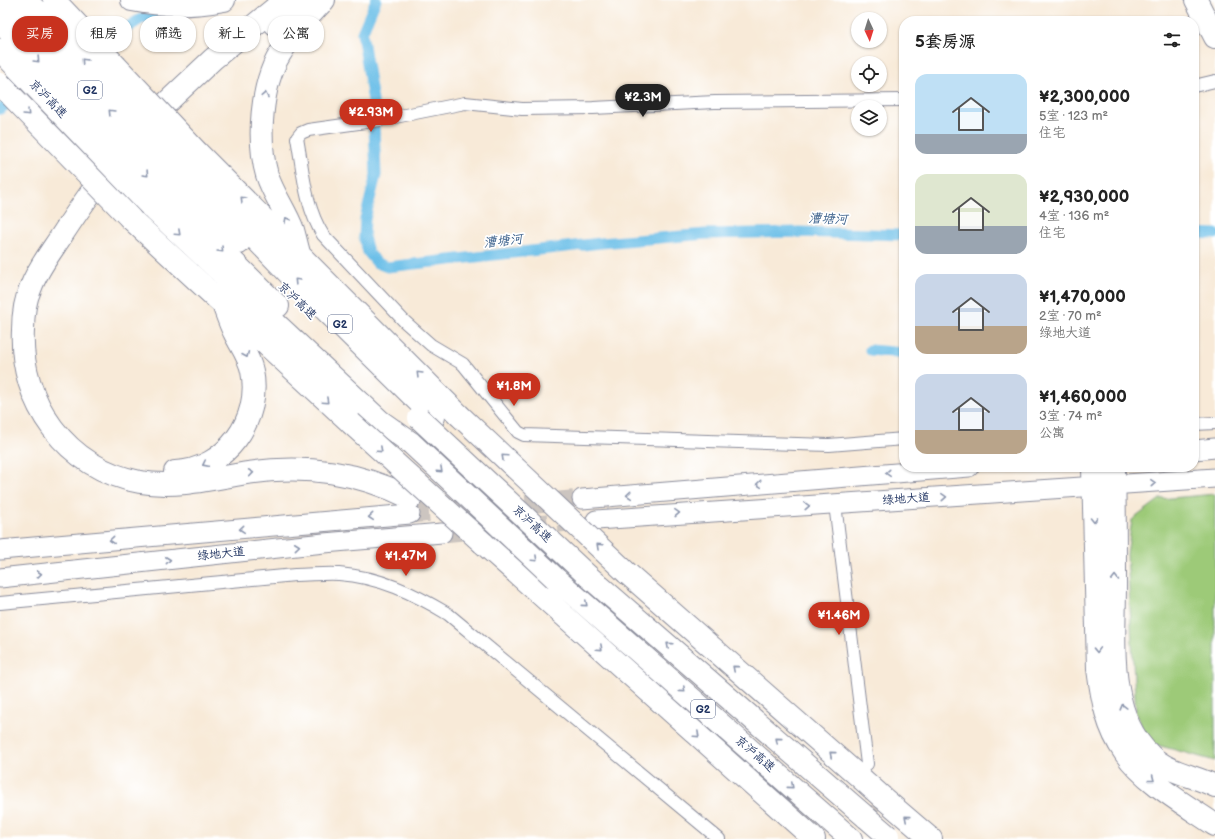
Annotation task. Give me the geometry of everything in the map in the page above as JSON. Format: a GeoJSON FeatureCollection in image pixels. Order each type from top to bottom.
{"type":"FeatureCollection","features":[{"type":"Feature","properties":{"kind":"highway","name":"京沪高速"},"geometry":{"type":"LineString","coordinates":[[3,0],[175,180],[290,295],[426,417],[594,575],[617,603],[640,620],[889,838]]}},
{"type":"Feature","properties":{"kind":"highway","name":"京沪高速"},"geometry":{"type":"LineString","coordinates":[[26,0],[278,307],[411,444],[556,578],[851,839]]}},
{"type":"Feature","properties":{"kind":"highway"},"geometry":{"type":"LineString","coordinates":[[54,0],[175,180],[300,256],[460,415],[627,573],[864,772],[882,797],[931,839]]}},
{"type":"Feature","properties":{"kind":"highway"},"geometry":{"type":"LineString","coordinates":[[132,0],[174,5],[205,4],[224,0]]}},
{"type":"Feature","properties":{"kind":"highway"},"geometry":{"type":"LineString","coordinates":[[285,0],[213,59],[150,117],[92,189],[44,261],[30,288],[23,317],[22,347],[26,376],[36,404],[52,429],[72,450],[95,465],[139,482],[186,483],[248,473],[296,469],[326,471],[362,479],[419,502],[454,522],[484,543]]}},
{"type":"Feature","properties":{"kind":"highway"},"geometry":{"type":"LineString","coordinates":[[224,307],[234,333],[246,352],[252,370],[254,386],[252,406],[246,423],[238,437],[225,452],[210,462],[195,469],[161,473],[128,467],[113,462],[98,454],[79,440],[61,422],[46,399],[37,374],[32,347],[34,318],[41,292],[53,266],[101,195],[160,124],[219,68],[309,0]]}},
{"type":"Feature","properties":{"kind":"highway"},"geometry":{"type":"LineString","coordinates":[[300,256],[292,229],[280,206],[267,175],[260,134],[265,93],[279,55],[301,24],[324,0]]}},
{"type":"Feature","properties":{"kind":"highway"},"geometry":{"type":"LineString","coordinates":[[1196,0],[1215,37]]}},
{"type":"Feature","properties":{"kind":"highway"},"geometry":{"type":"LineString","coordinates":[[1201,0],[1215,33]]}},
{"type":"Feature","properties":{"kind":"highway","name":"京沪高速"},"geometry":{"type":"LineString","coordinates":[[0,22],[175,180]]}},
{"type":"Feature","properties":{"kind":"highway","name":"京沪高速"},"geometry":{"type":"LineString","coordinates":[[0,50],[175,180]]}},
{"type":"Feature","properties":{"kind":"highway"},"geometry":{"type":"LineString","coordinates":[[0,84],[130,218],[224,307],[524,581],[814,839]]}},
{"type":"Feature","properties":{"kind":"highway"},"geometry":{"type":"LineString","coordinates":[[1104,476],[1116,669],[1124,713],[1149,755],[1162,765],[1215,786]]}},
{"type":"Feature","properties":{"kind":"highway"},"geometry":{"type":"LineString","coordinates":[[1104,476],[1098,669],[1101,696],[1107,718],[1124,752],[1136,766],[1215,825]]}},
{"type":"Feature","properties":{"kind":"main road"},"geometry":{"type":"LineString","coordinates":[[1199,450],[1215,448]]}},
{"type":"Feature","properties":{"kind":"main road"},"geometry":{"type":"LineString","coordinates":[[582,499],[909,472]]}},
{"type":"Feature","properties":{"kind":"main road","name":"绿地大道"},"geometry":{"type":"LineString","coordinates":[[596,520],[835,504],[1104,476],[1215,478]]}},
{"type":"Feature","properties":{"kind":"main road","name":"绿地大道"},"geometry":{"type":"LineString","coordinates":[[0,550],[410,514]]}},
{"type":"Feature","properties":{"kind":"main road","name":"绿地大道"},"geometry":{"type":"LineString","coordinates":[[0,578],[316,544],[442,533]]}},
{"type":"Feature","properties":{"kind":"street"},"geometry":{"type":"LineString","coordinates":[[1199,85],[1215,81]]}},
{"type":"Feature","properties":{"kind":"street"},"geometry":{"type":"LineString","coordinates":[[899,100],[715,102],[578,108],[522,108],[465,103],[380,120],[308,130],[301,133],[297,138],[310,203],[316,223],[333,247],[404,321],[431,345],[463,364],[518,432],[524,435],[829,445],[899,439]]}},
{"type":"Feature","properties":{"kind":"street"},"geometry":{"type":"LineString","coordinates":[[1199,424],[1215,424]]}},
{"type":"Feature","properties":{"kind":"street"},"geometry":{"type":"LineString","coordinates":[[835,504],[864,772]]}},
{"type":"Feature","properties":{"kind":"street"},"geometry":{"type":"LineString","coordinates":[[0,603],[295,575],[338,574],[373,579],[400,588],[448,614],[719,839]]}},
{"type":"Feature","properties":{"kind":"green space"},"geometry":{"type":"Polygon","coordinates":[[[1215,494],[1215,761],[1150,743],[1136,715],[1127,554],[1132,520],[1160,499],[1215,494]]]}},
{"type":"Feature","properties":{"kind":"waterway","name":"漕塘河"},"geometry":{"type":"LineString","coordinates":[[376,0],[362,33],[373,101],[376,175],[365,219],[364,237],[368,252],[377,263],[387,267],[601,243],[706,234],[799,232],[899,235]]}},
{"type":"Feature","properties":{"kind":"waterway","name":"漕塘河"},"geometry":{"type":"LineString","coordinates":[[132,24],[165,7]]}},
{"type":"Feature","properties":{"kind":"waterway","name":"漕塘河"},"geometry":{"type":"LineString","coordinates":[[0,109],[17,98]]}},
{"type":"Feature","properties":{"kind":"waterway","name":"漕塘河"},"geometry":{"type":"LineString","coordinates":[[1199,233],[1215,234]]}},
{"type":"Feature","properties":{"kind":"waterway"},"geometry":{"type":"LineString","coordinates":[[870,350],[899,353]]}},
{"type":"Feature","properties":{"kind":"tunnel"},"geometry":{"type":"LineString","coordinates":[[410,514],[582,499]]}},
{"type":"Feature","properties":{"kind":"tunnel"},"geometry":{"type":"LineString","coordinates":[[442,533],[582,521]]}},
{"type":"Feature","properties":{"kind":"tunnel"},"geometry":{"type":"LineString","coordinates":[[870,787],[874,824]]}}]}
